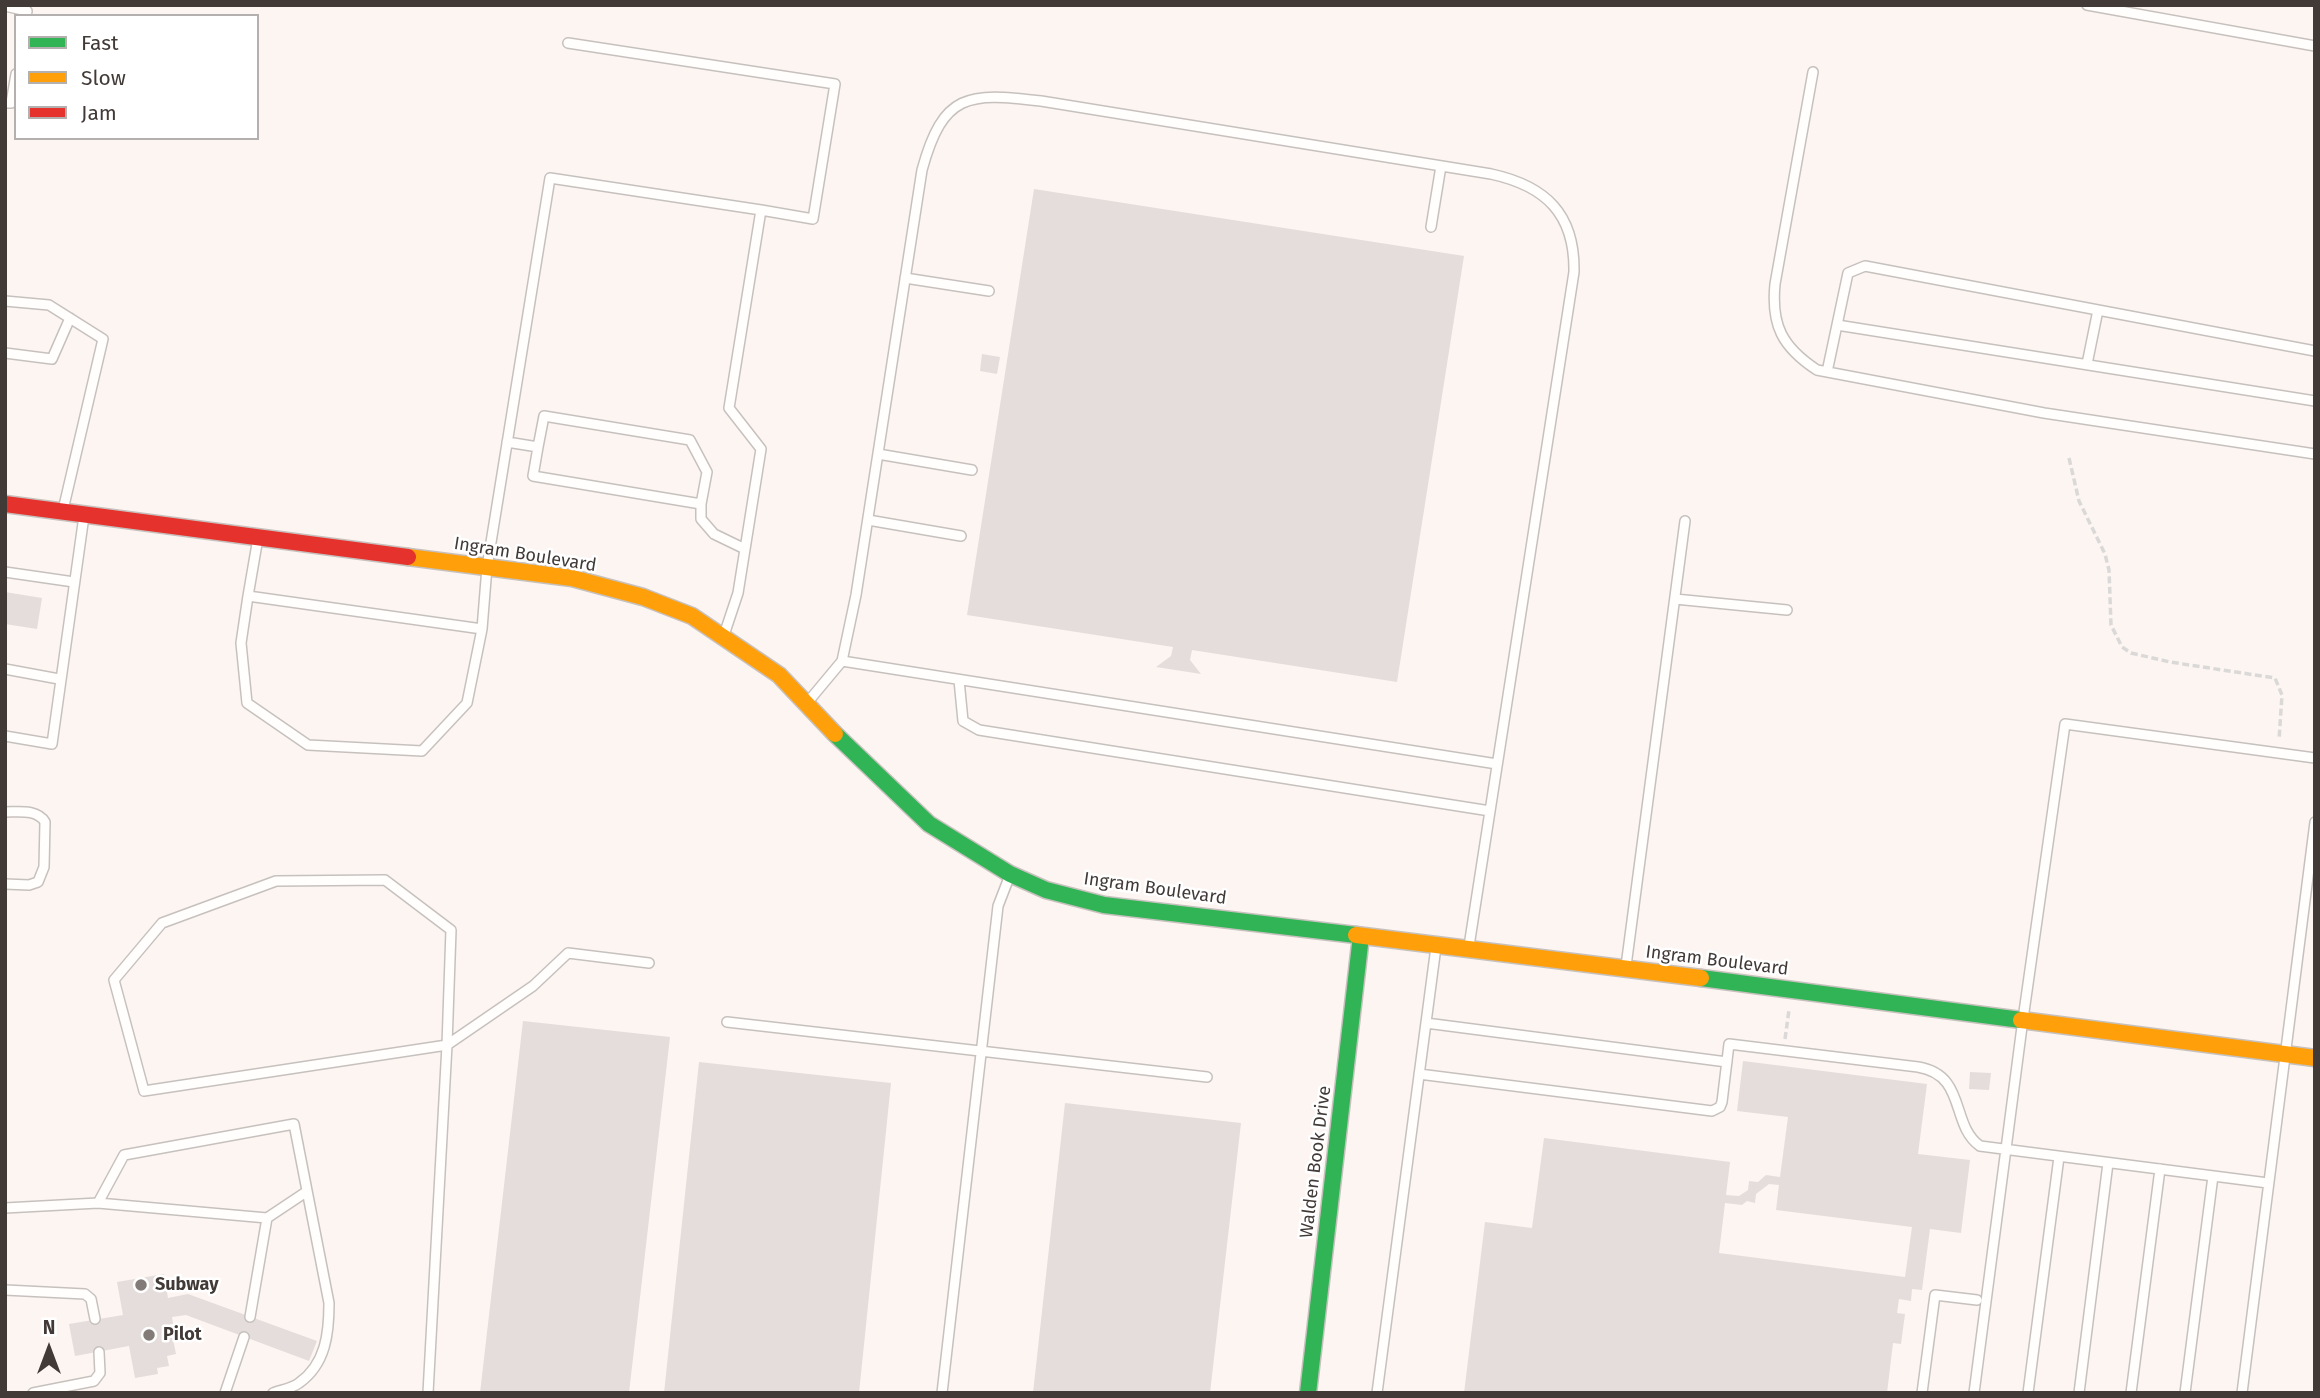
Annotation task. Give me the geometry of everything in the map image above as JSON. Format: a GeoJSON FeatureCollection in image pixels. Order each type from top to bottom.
{"type":"FeatureCollection","features":[{"type":"Feature","properties":{"kind":"street","name":"Ingram Boulevard"},"geometry":{"type":"LineString","coordinates":[[5,504],[572,579],[643,597],[692,616],[779,675],[929,824],[1010,874],[1046,890],[1104,905],[1626,968],[2315,1058]]}},
{"type":"Feature","properties":{"kind":"street","name":"Walden Book Drive"},"geometry":{"type":"LineString","coordinates":[[1308,1393],[1361,936]]}},
{"type":"Feature","properties":{"kind":"lane"},"geometry":{"type":"LineString","coordinates":[[2087,5],[2315,47]]}},
{"type":"Feature","properties":{"kind":"lane"},"geometry":{"type":"LineString","coordinates":[[5,6],[27,11],[26,14]]}},
{"type":"Feature","properties":{"kind":"lane"},"geometry":{"type":"LineString","coordinates":[[259,537],[241,643],[247,703],[309,744],[422,751],[467,703],[478,655],[487,567],[550,178],[813,219],[835,83],[568,43]]}},
{"type":"Feature","properties":{"kind":"lane"},"geometry":{"type":"LineString","coordinates":[[1813,72],[1774,284],[1772,310],[1781,335],[1799,359],[1817,370],[2044,413],[2315,454]]}},
{"type":"Feature","properties":{"kind":"lane"},"geometry":{"type":"LineString","coordinates":[[5,103],[11,103],[14,86]]}},
{"type":"Feature","properties":{"kind":"lane"},"geometry":{"type":"LineString","coordinates":[[806,704],[842,661],[856,595],[922,170],[935,129],[952,108],[963,102],[993,96],[1041,101],[1506,177],[1535,189],[1546,197],[1563,219],[1569,231],[1574,272],[1468,949]]}},
{"type":"Feature","properties":{"kind":"lane"},"geometry":{"type":"LineString","coordinates":[[1431,228],[1441,166]]}},
{"type":"Feature","properties":{"kind":"lane"},"geometry":{"type":"LineString","coordinates":[[723,637],[738,593],[761,449],[729,408],[761,211]]}},
{"type":"Feature","properties":{"kind":"lane"},"geometry":{"type":"LineString","coordinates":[[1827,372],[1848,273],[1865,266],[2315,351]]}},
{"type":"Feature","properties":{"kind":"lane"},"geometry":{"type":"LineString","coordinates":[[905,278],[989,291]]}},
{"type":"Feature","properties":{"kind":"lane"},"geometry":{"type":"LineString","coordinates":[[5,301],[49,305],[103,339],[63,512]]}},
{"type":"Feature","properties":{"kind":"lane"},"geometry":{"type":"LineString","coordinates":[[2087,365],[2098,310]]}},
{"type":"Feature","properties":{"kind":"lane"},"geometry":{"type":"LineString","coordinates":[[5,353],[52,359],[70,318]]}},
{"type":"Feature","properties":{"kind":"lane"},"geometry":{"type":"LineString","coordinates":[[1837,325],[2315,401]]}},
{"type":"Feature","properties":{"kind":"lane"},"geometry":{"type":"LineString","coordinates":[[701,504],[533,476],[544,416],[690,440],[707,472],[701,519],[715,534],[745,548]]}},
{"type":"Feature","properties":{"kind":"lane"},"geometry":{"type":"LineString","coordinates":[[507,442],[538,447]]}},
{"type":"Feature","properties":{"kind":"lane"},"geometry":{"type":"LineString","coordinates":[[878,454],[972,470]]}},
{"type":"Feature","properties":{"kind":"lane"},"geometry":{"type":"LineString","coordinates":[[5,736],[52,744],[84,514]]}},
{"type":"Feature","properties":{"kind":"lane"},"geometry":{"type":"LineString","coordinates":[[868,520],[961,536]]}},
{"type":"Feature","properties":{"kind":"lane"},"geometry":{"type":"LineString","coordinates":[[1626,968],[1685,521]]}},
{"type":"Feature","properties":{"kind":"lane"},"geometry":{"type":"LineString","coordinates":[[5,572],[74,582]]}},
{"type":"Feature","properties":{"kind":"lane"},"geometry":{"type":"LineString","coordinates":[[248,596],[482,629]]}},
{"type":"Feature","properties":{"kind":"lane"},"geometry":{"type":"LineString","coordinates":[[1675,599],[1787,610]]}},
{"type":"Feature","properties":{"kind":"lane"},"geometry":{"type":"LineString","coordinates":[[842,661],[1497,764]]}},
{"type":"Feature","properties":{"kind":"lane"},"geometry":{"type":"LineString","coordinates":[[5,669],[59,679]]}},
{"type":"Feature","properties":{"kind":"lane"},"geometry":{"type":"LineString","coordinates":[[959,680],[963,721],[979,730],[1490,811]]}},
{"type":"Feature","properties":{"kind":"lane"},"geometry":{"type":"LineString","coordinates":[[1974,1393],[2022,1019],[2065,724],[2315,758]]}},
{"type":"Feature","properties":{"kind":"lane"},"geometry":{"type":"LineString","coordinates":[[5,812],[34,813],[41,816],[44,822],[44,867],[38,881],[29,885],[5,884]]}},
{"type":"Feature","properties":{"kind":"lane"},"geometry":{"type":"LineString","coordinates":[[2242,1393],[2315,822]]}},
{"type":"Feature","properties":{"kind":"lane"},"geometry":{"type":"LineString","coordinates":[[942,1393],[998,906],[1010,874]]}},
{"type":"Feature","properties":{"kind":"lane"},"geometry":{"type":"LineString","coordinates":[[428,1393],[447,1045],[451,930],[385,880],[276,881],[162,923],[114,980],[144,1091],[447,1045],[533,986],[568,953],[649,963]]}},
{"type":"Feature","properties":{"kind":"lane"},"geometry":{"type":"LineString","coordinates":[[1377,1393],[1436,945]]}},
{"type":"Feature","properties":{"kind":"lane"},"geometry":{"type":"LineString","coordinates":[[727,1022],[1208,1077]]}},
{"type":"Feature","properties":{"kind":"lane"},"geometry":{"type":"LineString","coordinates":[[1426,1023],[1727,1062]]}},
{"type":"Feature","properties":{"kind":"lane"},"geometry":{"type":"LineString","coordinates":[[1419,1074],[1712,1111],[1720,1107],[1722,1102],[1729,1044],[1926,1069],[1940,1076],[1947,1084],[1976,1143],[2006,1150],[2268,1183]]}},
{"type":"Feature","properties":{"kind":"lane"},"geometry":{"type":"LineString","coordinates":[[98,1203],[124,1155],[294,1124],[329,1303],[329,1331],[318,1364],[298,1385],[273,1393]]}},
{"type":"Feature","properties":{"kind":"lane"},"geometry":{"type":"LineString","coordinates":[[2028,1393],[2059,1157]]}},
{"type":"Feature","properties":{"kind":"lane"},"geometry":{"type":"LineString","coordinates":[[2079,1393],[2108,1163]]}},
{"type":"Feature","properties":{"kind":"lane"},"geometry":{"type":"LineString","coordinates":[[2131,1393],[2160,1169]]}},
{"type":"Feature","properties":{"kind":"lane"},"geometry":{"type":"LineString","coordinates":[[2185,1393],[2213,1176]]}},
{"type":"Feature","properties":{"kind":"lane"},"geometry":{"type":"LineString","coordinates":[[5,1208],[98,1203],[267,1218],[306,1192]]}},
{"type":"Feature","properties":{"kind":"lane"},"geometry":{"type":"LineString","coordinates":[[250,1317],[267,1218]]}},
{"type":"Feature","properties":{"kind":"lane"},"geometry":{"type":"LineString","coordinates":[[5,1290],[85,1294],[92,1299],[95,1319]]}},
{"type":"Feature","properties":{"kind":"lane"},"geometry":{"type":"LineString","coordinates":[[1922,1393],[1935,1295],[1978,1300]]}},
{"type":"Feature","properties":{"kind":"lane"},"geometry":{"type":"LineString","coordinates":[[225,1393],[244,1337]]}},
{"type":"Feature","properties":{"kind":"lane"},"geometry":{"type":"LineString","coordinates":[[33,1393],[94,1381],[100,1373],[99,1352]]}},
{"type":"Feature","properties":{"kind":"path"},"geometry":{"type":"LineString","coordinates":[[2069,458],[2079,500],[2105,554],[2109,570],[2111,625],[2122,647],[2131,653],[2170,662],[2275,678],[2281,688],[2283,703],[2278,753]]}},
{"type":"Feature","properties":{"kind":"path"},"geometry":{"type":"LineString","coordinates":[[1785,1038],[1789,1010]]}},
{"type":"Feature","properties":{"kind":"building"},"geometry":{"type":"Polygon","coordinates":[[[1034,189],[1464,256],[1397,682],[1192,650],[1190,660],[1201,674],[1156,667],[1171,656],[1173,647],[967,615],[1034,189]]]}},
{"type":"Feature","properties":{"kind":"building"},"geometry":{"type":"Polygon","coordinates":[[[982,354],[1000,357],[997,374],[980,371],[982,354]]]}},
{"type":"Feature","properties":{"kind":"building"},"geometry":{"type":"Polygon","coordinates":[[[5,592],[42,598],[37,629],[5,624],[5,592]]]}},
{"type":"Feature","properties":{"kind":"building"},"geometry":{"type":"Polygon","coordinates":[[[523,1021],[670,1037],[629,1393],[480,1393],[523,1021]]]}},
{"type":"Feature","properties":{"kind":"building"},"geometry":{"type":"Polygon","coordinates":[[[1743,1061],[1927,1084],[1918,1154],[1970,1160],[1961,1233],[1930,1229],[1922,1290],[1912,1289],[1911,1301],[1899,1299],[1897,1313],[1905,1314],[1901,1344],[1893,1343],[1887,1393],[1464,1393],[1485,1222],[1532,1228],[1544,1138],[1730,1162],[1726,1195],[1739,1196],[1748,1190],[1749,1181],[1758,1182],[1766,1175],[1780,1177],[1788,1117],[1737,1111],[1743,1061]],[[1769,1184],[1756,1194],[1755,1203],[1725,1203],[1719,1253],[1905,1277],[1912,1227],[1776,1210],[1779,1185],[1769,1184]]]}},
{"type":"Feature","properties":{"kind":"building"},"geometry":{"type":"Polygon","coordinates":[[[699,1062],[891,1083],[859,1393],[664,1393],[699,1062]]]}},
{"type":"Feature","properties":{"kind":"building"},"geometry":{"type":"Polygon","coordinates":[[[1970,1072],[1991,1073],[1989,1090],[1969,1089],[1970,1072]]]}},
{"type":"Feature","properties":{"kind":"building"},"geometry":{"type":"Polygon","coordinates":[[[1065,1103],[1241,1123],[1210,1393],[1033,1393],[1065,1103]]]}},
{"type":"Feature","properties":{"kind":"building"},"geometry":{"type":"Polygon","coordinates":[[[164,1274],[168,1298],[188,1294],[317,1341],[309,1361],[186,1315],[172,1317],[173,1324],[170,1324],[176,1354],[167,1356],[169,1366],[157,1368],[158,1374],[135,1378],[129,1346],[75,1356],[69,1324],[123,1315],[117,1282],[164,1274]]]}},
{"type":"Feature","properties":{"kind":"traffic: fast"},"geometry":{"type":"LineString","coordinates":[[835,734],[929,824],[1010,874],[1046,890],[1104,905],[1356,935]]}},
{"type":"Feature","properties":{"kind":"traffic: fast"},"geometry":{"type":"LineString","coordinates":[[1308,1393],[1361,936]]}},
{"type":"Feature","properties":{"kind":"traffic: fast"},"geometry":{"type":"LineString","coordinates":[[1701,978],[2021,1020]]}},
{"type":"Feature","properties":{"kind":"traffic: slow"},"geometry":{"type":"LineString","coordinates":[[408,557],[572,578],[643,597],[692,616],[779,675],[835,734]]}},
{"type":"Feature","properties":{"kind":"traffic: slow"},"geometry":{"type":"LineString","coordinates":[[1356,935],[1701,978]]}},
{"type":"Feature","properties":{"kind":"traffic: slow"},"geometry":{"type":"LineString","coordinates":[[2021,1020],[2315,1058]]}},
{"type":"Feature","properties":{"kind":"traffic: jam"},"geometry":{"type":"LineString","coordinates":[[5,504],[408,557]]}},
{"type":"Feature","properties":{"kind":"place","name":"Subway"},"geometry":{"type":"Point","coordinates":[141,1285]}},
{"type":"Feature","properties":{"kind":"place","name":"Pilot"},"geometry":{"type":"Point","coordinates":[149,1335]}}]}
